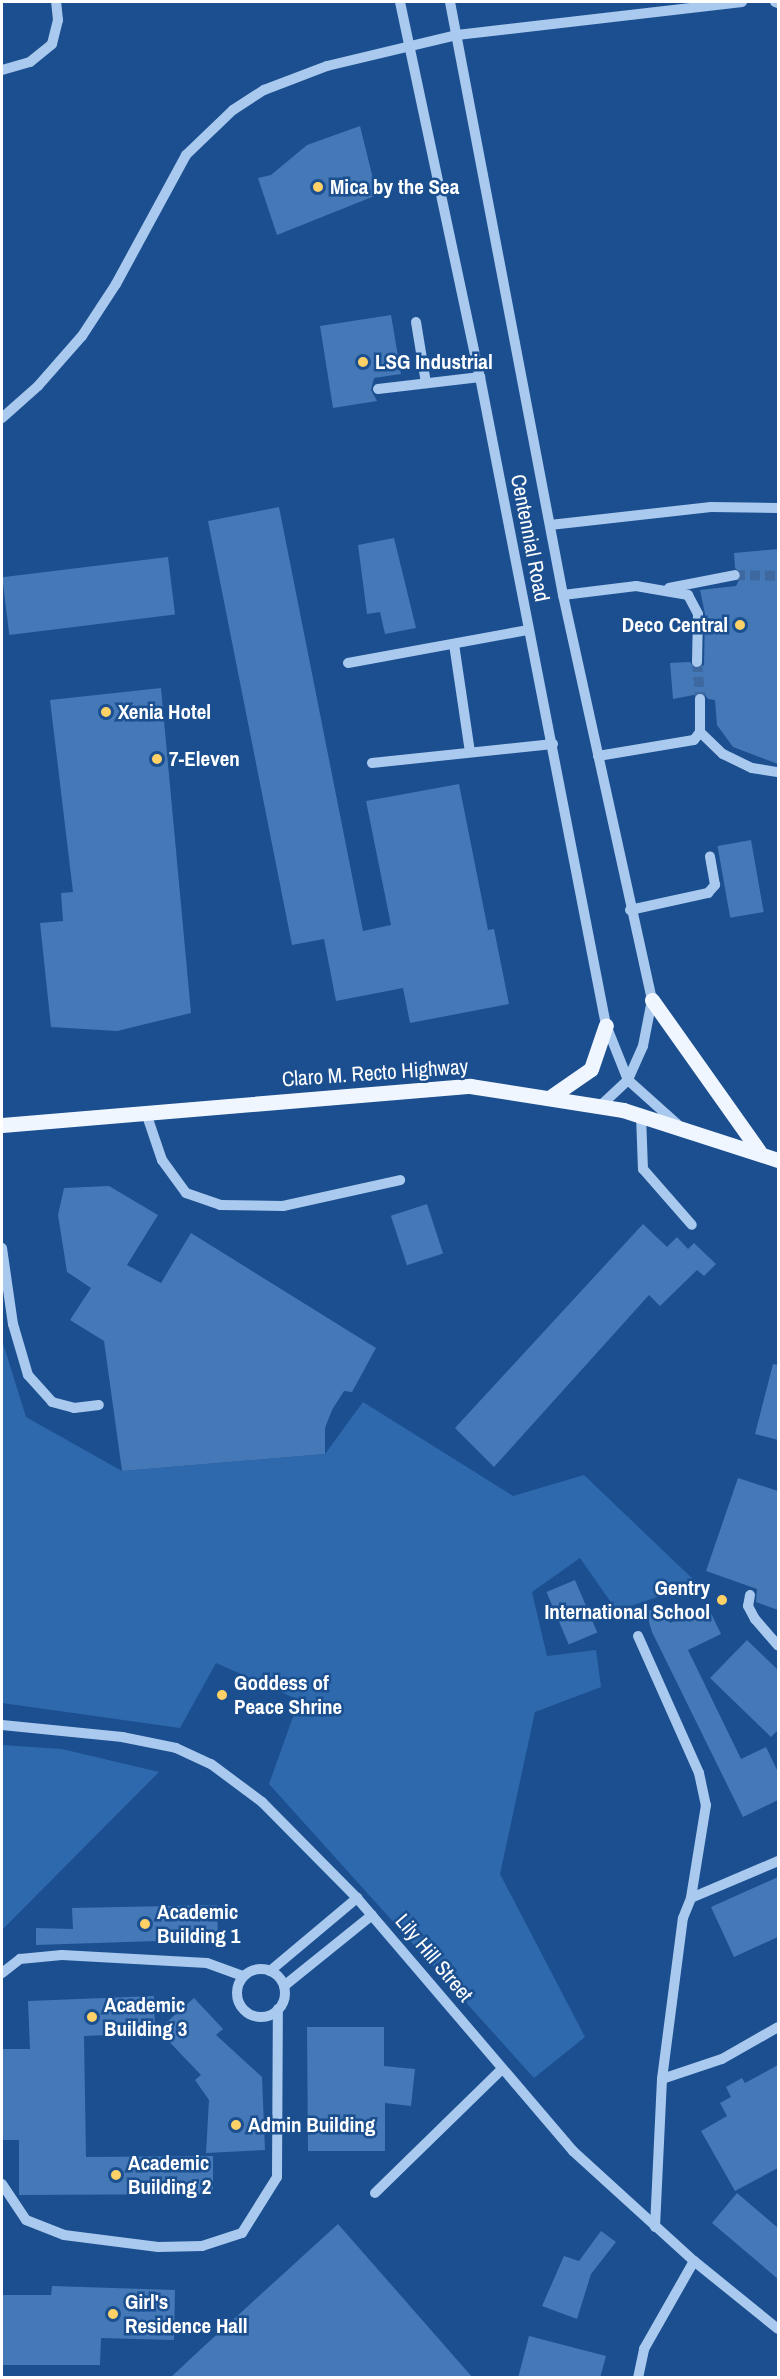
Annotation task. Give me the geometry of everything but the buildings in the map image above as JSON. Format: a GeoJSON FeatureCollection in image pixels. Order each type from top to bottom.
{"type":"FeatureCollection","features":[{"type":"Feature","properties":{"kind":"main road"},"geometry":{"type":"LineString","coordinates":[[652,1000],[759,1151]]}},
{"type":"Feature","properties":{"kind":"main road"},"geometry":{"type":"LineString","coordinates":[[552,1096],[591,1069],[606,1025]]}},
{"type":"Feature","properties":{"kind":"main road","name":"Claro M. Recto Highway"},"geometry":{"type":"LineString","coordinates":[[2,1125],[442,1086],[552,1096],[601,1105],[679,1125],[759,1151],[778,1160]]}},
{"type":"Feature","properties":{"kind":"street"},"geometry":{"type":"LineString","coordinates":[[2,70],[30,62],[52,44],[58,20],[56,2]]}},
{"type":"Feature","properties":{"kind":"street","name":"Centennial Road"},"geometry":{"type":"LineString","coordinates":[[400,2],[480,377],[527,630],[553,744],[606,1025],[628,1080],[679,1125]]}},
{"type":"Feature","properties":{"kind":"street","name":"Centennial Road"},"geometry":{"type":"LineString","coordinates":[[450,2],[564,595],[630,910],[652,1000],[643,1046],[628,1080],[601,1105]]}},
{"type":"Feature","properties":{"kind":"street"},"geometry":{"type":"LineString","coordinates":[[2,418],[38,386],[82,336],[116,284],[186,155],[233,110],[294,75],[457,35],[742,2]]}},
{"type":"Feature","properties":{"kind":"street"},"geometry":{"type":"LineString","coordinates":[[416,322],[426,382]]}},
{"type":"Feature","properties":{"kind":"street"},"geometry":{"type":"LineString","coordinates":[[378,389],[480,377]]}},
{"type":"Feature","properties":{"kind":"street"},"geometry":{"type":"LineString","coordinates":[[550,525],[711,507],[778,508]]}},
{"type":"Feature","properties":{"kind":"street"},"geometry":{"type":"LineString","coordinates":[[564,595],[636,586],[668,588],[735,575]]}},
{"type":"Feature","properties":{"kind":"street"},"geometry":{"type":"LineString","coordinates":[[668,588],[688,595],[698,614],[697,662]]}},
{"type":"Feature","properties":{"kind":"street"},"geometry":{"type":"LineString","coordinates":[[348,663],[527,630]]}},
{"type":"Feature","properties":{"kind":"street"},"geometry":{"type":"LineString","coordinates":[[454,644],[470,752]]}},
{"type":"Feature","properties":{"kind":"street"},"geometry":{"type":"LineString","coordinates":[[598,756],[694,740],[700,732],[700,699]]}},
{"type":"Feature","properties":{"kind":"street"},"geometry":{"type":"LineString","coordinates":[[700,732],[723,754],[752,768],[778,772]]}},
{"type":"Feature","properties":{"kind":"street"},"geometry":{"type":"LineString","coordinates":[[372,763],[553,744]]}},
{"type":"Feature","properties":{"kind":"street"},"geometry":{"type":"LineString","coordinates":[[630,910],[708,894],[715,885],[710,856]]}},
{"type":"Feature","properties":{"kind":"street"},"geometry":{"type":"LineString","coordinates":[[146,1113],[162,1160],[186,1193],[220,1205],[283,1206],[400,1180]]}},
{"type":"Feature","properties":{"kind":"street"},"geometry":{"type":"LineString","coordinates":[[641,1115],[643,1168],[692,1225]]}},
{"type":"Feature","properties":{"kind":"street"},"geometry":{"type":"LineString","coordinates":[[2,1248],[13,1324],[28,1375],[52,1402],[74,1408],[99,1405]]}},
{"type":"Feature","properties":{"kind":"street"},"geometry":{"type":"LineString","coordinates":[[750,1595],[748,1606],[754,1619],[778,1645]]}},
{"type":"Feature","properties":{"kind":"street"},"geometry":{"type":"LineString","coordinates":[[638,1636],[699,1773],[706,1804],[691,1899],[682,1918],[663,2079],[655,2227]]}},
{"type":"Feature","properties":{"kind":"street","name":"Lily Hill Street"},"geometry":{"type":"LineString","coordinates":[[2,1725],[122,1737],[176,1748],[212,1764],[262,1802],[357,1898],[573,2151],[694,2261],[778,2329]]}},
{"type":"Feature","properties":{"kind":"street"},"geometry":{"type":"LineString","coordinates":[[691,1899],[778,1861]]}},
{"type":"Feature","properties":{"kind":"street"},"geometry":{"type":"LineString","coordinates":[[270,1971],[357,1898]]}},
{"type":"Feature","properties":{"kind":"street"},"geometry":{"type":"LineString","coordinates":[[2,2184],[26,2220],[64,2235],[158,2247],[202,2246],[242,2233],[277,2177],[278,2009],[284,1986],[372,1915]]}},
{"type":"Feature","properties":{"kind":"street"},"geometry":{"type":"LineString","coordinates":[[2,1973],[20,1959],[62,1955],[207,1963],[243,1976]]}},
{"type":"Feature","properties":{"kind":"street"},"geometry":{"type":"LineString","coordinates":[[278,2009],[255,2016],[241,2007],[237,1991],[243,1976],[258,1969],[270,1971],[284,1986]]}},
{"type":"Feature","properties":{"kind":"street"},"geometry":{"type":"LineString","coordinates":[[663,2079],[722,2059],[778,2026]]}},
{"type":"Feature","properties":{"kind":"street"},"geometry":{"type":"LineString","coordinates":[[375,2193],[502,2069]]}},
{"type":"Feature","properties":{"kind":"street"},"geometry":{"type":"LineString","coordinates":[[638,2378],[645,2349],[694,2261]]}},
{"type":"Feature","properties":{"kind":"shaded area"},"geometry":{"type":"Polygon","coordinates":[[[2,1340],[26,1417],[122,1471],[325,1454],[363,1402],[513,1496],[584,1475],[697,1583],[617,1611],[580,1558],[532,1592],[547,1656],[596,1650],[601,1687],[535,1712],[500,1874],[585,2037],[534,2078],[269,1784],[299,1700],[216,1663],[180,1728],[2,1703],[2,1340]]]}},
{"type":"Feature","properties":{"kind":"shaded area"},"geometry":{"type":"Polygon","coordinates":[[[2,1745],[62,1749],[159,1772],[2,1930],[2,1745]]]}},
{"type":"Feature","properties":{"kind":"tunnel"},"geometry":{"type":"LineString","coordinates":[[735,575],[778,576]]}},
{"type":"Feature","properties":{"kind":"tunnel"},"geometry":{"type":"LineString","coordinates":[[697,662],[700,699]]}},
{"type":"Feature","properties":{"kind":"place","name":"Mica by the Sea"},"geometry":{"type":"Point","coordinates":[318,187]}},
{"type":"Feature","properties":{"kind":"place","name":"LSG Industrial"},"geometry":{"type":"Point","coordinates":[363,362]}},
{"type":"Feature","properties":{"kind":"place","name":"Deco Central"},"geometry":{"type":"Point","coordinates":[740,625]}},
{"type":"Feature","properties":{"kind":"place","name":"Xenia Hotel"},"geometry":{"type":"Point","coordinates":[106,712]}},
{"type":"Feature","properties":{"kind":"place","name":"7-Eleven"},"geometry":{"type":"Point","coordinates":[157,759]}},
{"type":"Feature","properties":{"kind":"place","name":"Gentry International School"},"geometry":{"type":"Point","coordinates":[722,1600]}},
{"type":"Feature","properties":{"kind":"place","name":"Goddess of Peace Shrine"},"geometry":{"type":"Point","coordinates":[222,1695]}},
{"type":"Feature","properties":{"kind":"place","name":"Academic Building 1"},"geometry":{"type":"Point","coordinates":[145,1924]}},
{"type":"Feature","properties":{"kind":"place","name":"Academic Building 3"},"geometry":{"type":"Point","coordinates":[92,2017]}},
{"type":"Feature","properties":{"kind":"place","name":"Admin Building"},"geometry":{"type":"Point","coordinates":[236,2125]}},
{"type":"Feature","properties":{"kind":"place","name":"Academic Building 2"},"geometry":{"type":"Point","coordinates":[116,2175]}},
{"type":"Feature","properties":{"kind":"place","name":"Girl's Residence Hall"},"geometry":{"type":"Point","coordinates":[113,2314]}}]}
